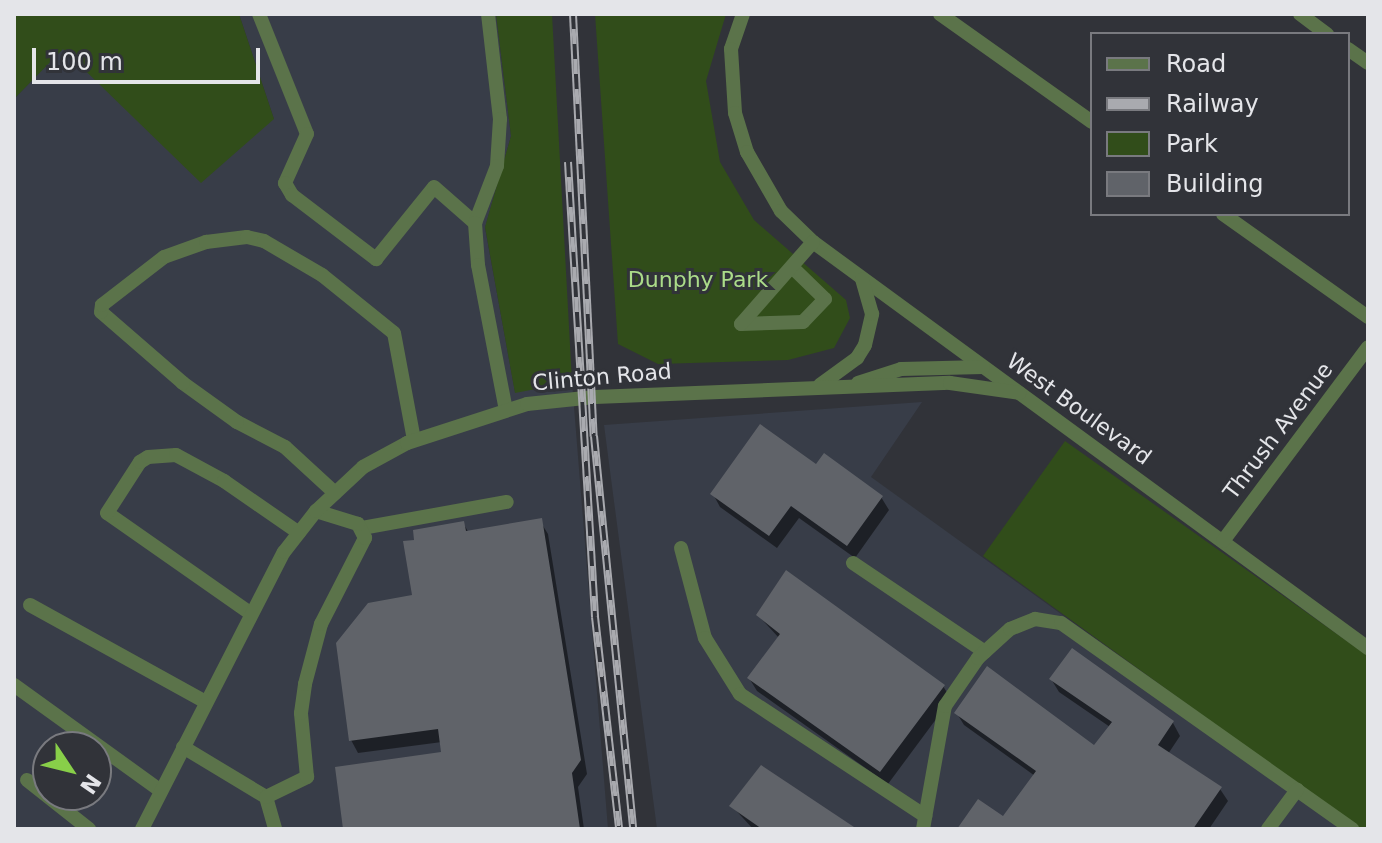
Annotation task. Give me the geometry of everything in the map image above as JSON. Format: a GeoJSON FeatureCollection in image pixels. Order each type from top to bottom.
{"type":"FeatureCollection","features":[{"type":"Feature","properties":{"kind":"street"},"geometry":{"type":"LineString","coordinates":[[259,14],[307,134],[285,183],[292,195],[376,259],[434,187],[475,223]]}},
{"type":"Feature","properties":{"kind":"street"},"geometry":{"type":"LineString","coordinates":[[488,14],[500,119],[497,166],[475,223],[478,265],[506,410]]}},
{"type":"Feature","properties":{"kind":"street","name":"West Boulevard"},"geometry":{"type":"LineString","coordinates":[[743,14],[731,49],[735,113],[741,137],[771,198],[813,242],[1368,648]]}},
{"type":"Feature","properties":{"kind":"street"},"geometry":{"type":"LineString","coordinates":[[940,14],[1090,121]]}},
{"type":"Feature","properties":{"kind":"street"},"geometry":{"type":"LineString","coordinates":[[1300,14],[1324,32]]}},
{"type":"Feature","properties":{"kind":"street"},"geometry":{"type":"LineString","coordinates":[[1350,50],[1368,63]]}},
{"type":"Feature","properties":{"kind":"street"},"geometry":{"type":"LineString","coordinates":[[1226,216],[1368,317]]}},
{"type":"Feature","properties":{"kind":"street"},"geometry":{"type":"LineString","coordinates":[[335,493],[285,447],[237,422],[183,383],[101,312],[102,305],[164,257],[206,242],[247,237],[264,241],[322,275],[394,333],[414,440]]}},
{"type":"Feature","properties":{"kind":"street"},"geometry":{"type":"LineString","coordinates":[[794,269],[825,299],[803,322],[741,324],[794,269],[813,242]]}},
{"type":"Feature","properties":{"kind":"street"},"geometry":{"type":"LineString","coordinates":[[820,385],[857,358],[865,345],[872,314],[860,275]]}},
{"type":"Feature","properties":{"kind":"street","name":"Thrush Avenue"},"geometry":{"type":"LineString","coordinates":[[1223,541],[1368,347]]}},
{"type":"Feature","properties":{"kind":"street"},"geometry":{"type":"LineString","coordinates":[[950,383],[953,365]]}},
{"type":"Feature","properties":{"kind":"street","name":"Clinton Road"},"geometry":{"type":"LineString","coordinates":[[852,386],[901,369],[953,365],[983,367]]}},
{"type":"Feature","properties":{"kind":"street","name":"Clinton Road"},"geometry":{"type":"LineString","coordinates":[[142,829],[250,613],[299,533],[316,511],[363,467],[414,440],[506,410],[580,398],[820,385],[950,383],[1019,393]]}},
{"type":"Feature","properties":{"kind":"street"},"geometry":{"type":"LineString","coordinates":[[250,613],[107,513],[140,462],[148,457],[176,455],[224,481],[299,533]]}},
{"type":"Feature","properties":{"kind":"street"},"geometry":{"type":"LineString","coordinates":[[316,511],[362,528],[507,502]]}},
{"type":"Feature","properties":{"kind":"street"},"geometry":{"type":"LineString","coordinates":[[266,797],[307,777],[301,713],[305,684],[321,624],[363,548],[362,528]]}},
{"type":"Feature","properties":{"kind":"street"},"geometry":{"type":"LineString","coordinates":[[681,548],[705,638],[740,694],[924,822],[945,706],[985,652],[1021,624],[1035,619],[1061,623],[1352,829]]}},
{"type":"Feature","properties":{"kind":"street"},"geometry":{"type":"LineString","coordinates":[[853,563],[985,652]]}},
{"type":"Feature","properties":{"kind":"street"},"geometry":{"type":"LineString","coordinates":[[30,605],[206,702]]}},
{"type":"Feature","properties":{"kind":"street"},"geometry":{"type":"LineString","coordinates":[[14,685],[161,791]]}},
{"type":"Feature","properties":{"kind":"street"},"geometry":{"type":"LineString","coordinates":[[183,747],[266,797],[275,829]]}},
{"type":"Feature","properties":{"kind":"street"},"geometry":{"type":"LineString","coordinates":[[27,780],[89,829]]}},
{"type":"Feature","properties":{"kind":"street"},"geometry":{"type":"LineString","coordinates":[[1268,829],[1297,790]]}},
{"type":"Feature","properties":{"kind":"shaded area"},"geometry":{"type":"Polygon","coordinates":[[[239,14],[496,14],[511,136],[485,228],[515,392],[572,382],[608,829],[14,829],[14,99],[63,48],[274,119],[239,14]]]}},
{"type":"Feature","properties":{"kind":"shaded area"},"geometry":{"type":"Polygon","coordinates":[[[922,402],[871,477],[1359,829],[657,829],[604,425],[922,402]]]}},
{"type":"Feature","properties":{"kind":"green space"},"geometry":{"type":"Polygon","coordinates":[[[14,14],[239,14],[274,119],[201,183],[63,49],[14,99],[14,14]]]}},
{"type":"Feature","properties":{"kind":"green space"},"geometry":{"type":"Polygon","coordinates":[[[496,14],[552,14],[572,382],[515,393],[485,227],[511,136],[496,14]]]}},
{"type":"Feature","properties":{"kind":"green space","name":"Dunphy Park"},"geometry":{"type":"Polygon","coordinates":[[[595,14],[726,14],[706,81],[720,162],[754,220],[846,300],[850,318],[834,348],[788,360],[658,364],[618,344],[595,14]]]}},
{"type":"Feature","properties":{"kind":"green space"},"geometry":{"type":"Polygon","coordinates":[[[1065,441],[1368,656],[1368,829],[1359,829],[983,556],[1065,441]]]}},
{"type":"Feature","properties":{"kind":"building"},"geometry":{"type":"Polygon","coordinates":[[[760,424],[816,464],[824,453],[883,496],[847,546],[791,506],[769,536],[710,494],[760,424]]]}},
{"type":"Feature","properties":{"kind":"building"},"geometry":{"type":"Polygon","coordinates":[[[542,518],[581,760],[572,773],[580,829],[343,829],[335,767],[441,752],[438,729],[349,741],[336,643],[368,603],[412,595],[403,541],[414,540],[413,530],[464,521],[466,531],[542,518]]]}},
{"type":"Feature","properties":{"kind":"building"},"geometry":{"type":"Polygon","coordinates":[[[786,570],[945,685],[880,772],[747,678],[780,634],[756,615],[786,570]]]}},
{"type":"Feature","properties":{"kind":"building"},"geometry":{"type":"Polygon","coordinates":[[[1072,648],[1174,721],[1158,745],[1222,787],[1193,829],[957,829],[978,799],[1003,816],[1036,771],[954,713],[987,666],[1094,745],[1112,722],[1049,679],[1072,648]]]}},
{"type":"Feature","properties":{"kind":"building"},"geometry":{"type":"Polygon","coordinates":[[[761,765],[857,829],[762,829],[729,806],[761,765]]]}},
{"type":"Feature","properties":{"kind":"railway"},"geometry":{"type":"LineString","coordinates":[[573,14],[594,436],[633,829]]}},
{"type":"Feature","properties":{"kind":"railway"},"geometry":{"type":"LineString","coordinates":[[568,162],[595,617],[619,829]]}}]}
